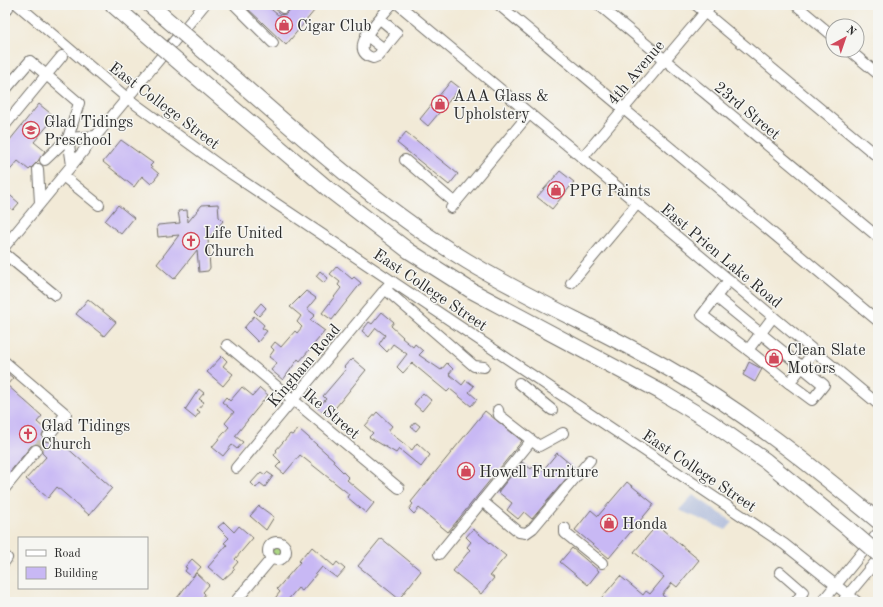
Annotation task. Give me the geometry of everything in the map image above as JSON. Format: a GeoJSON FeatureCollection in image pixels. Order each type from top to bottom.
{"type":"FeatureCollection","features":[{"type":"Feature","properties":{"kind":"highway"},"geometry":{"type":"LineString","coordinates":[[113,5],[327,188],[409,251],[472,291],[661,392],[710,421],[766,461],[878,554]]}},
{"type":"Feature","properties":{"kind":"highway"},"geometry":{"type":"LineString","coordinates":[[150,5],[355,181],[410,224],[467,261],[510,286],[631,348],[697,385],[759,426],[878,521]]}},
{"type":"Feature","properties":{"kind":"street","name":"East College Street"},"geometry":{"type":"LineString","coordinates":[[18,5],[127,98],[223,168],[548,388],[784,544],[836,585],[845,598],[857,602]]}},
{"type":"Feature","properties":{"kind":"street"},"geometry":{"type":"LineString","coordinates":[[5,246],[204,5]]}},
{"type":"Feature","properties":{"kind":"street"},"geometry":{"type":"LineString","coordinates":[[235,5],[273,43]]}},
{"type":"Feature","properties":{"kind":"street"},"geometry":{"type":"LineString","coordinates":[[279,5],[283,8],[285,5]]}},
{"type":"Feature","properties":{"kind":"street"},"geometry":{"type":"LineString","coordinates":[[380,19],[397,33],[378,56],[372,58],[367,56],[361,47],[366,35],[391,5]]}},
{"type":"Feature","properties":{"kind":"street","name":"East Prien Lake Road"},"geometry":{"type":"LineString","coordinates":[[399,5],[878,404]]}},
{"type":"Feature","properties":{"kind":"street"},"geometry":{"type":"LineString","coordinates":[[499,5],[878,321]]}},
{"type":"Feature","properties":{"kind":"street","name":"23rd Street"},"geometry":{"type":"LineString","coordinates":[[599,5],[878,237]]}},
{"type":"Feature","properties":{"kind":"street"},"geometry":{"type":"LineString","coordinates":[[696,5],[708,9],[878,157]]}},
{"type":"Feature","properties":{"kind":"street"},"geometry":{"type":"LineString","coordinates":[[796,5],[825,29]]}},
{"type":"Feature","properties":{"kind":"street","name":"4th Avenue"},"geometry":{"type":"LineString","coordinates":[[582,158],[708,9]]}},
{"type":"Feature","properties":{"kind":"street"},"geometry":{"type":"LineString","coordinates":[[366,35],[384,49]]}},
{"type":"Feature","properties":{"kind":"street"},"geometry":{"type":"LineString","coordinates":[[5,125],[62,56]]}},
{"type":"Feature","properties":{"kind":"street"},"geometry":{"type":"LineString","coordinates":[[859,58],[878,74]]}},
{"type":"Feature","properties":{"kind":"street"},"geometry":{"type":"LineString","coordinates":[[5,90],[30,61],[79,103],[68,138],[72,165]]}},
{"type":"Feature","properties":{"kind":"street"},"geometry":{"type":"LineString","coordinates":[[405,160],[453,205],[529,114]]}},
{"type":"Feature","properties":{"kind":"street"},"geometry":{"type":"LineString","coordinates":[[46,160],[68,138],[96,136]]}},
{"type":"Feature","properties":{"kind":"street"},"geometry":{"type":"LineString","coordinates":[[38,169],[40,203]]}},
{"type":"Feature","properties":{"kind":"street"},"geometry":{"type":"LineString","coordinates":[[63,176],[99,205]]}},
{"type":"Feature","properties":{"kind":"street"},"geometry":{"type":"LineString","coordinates":[[571,283],[637,204]]}},
{"type":"Feature","properties":{"kind":"street"},"geometry":{"type":"LineString","coordinates":[[5,254],[55,295]]}},
{"type":"Feature","properties":{"kind":"street"},"geometry":{"type":"LineString","coordinates":[[716,297],[824,385],[812,400],[702,315],[729,280]]}},
{"type":"Feature","properties":{"kind":"street","name":"Kingham Road"},"geometry":{"type":"LineString","coordinates":[[236,468],[392,281]]}},
{"type":"Feature","properties":{"kind":"street"},"geometry":{"type":"LineString","coordinates":[[385,290],[474,366],[484,367]]}},
{"type":"Feature","properties":{"kind":"street"},"geometry":{"type":"LineString","coordinates":[[748,350],[774,317]]}},
{"type":"Feature","properties":{"kind":"street","name":"Ike Street"},"geometry":{"type":"LineString","coordinates":[[228,345],[399,488]]}},
{"type":"Feature","properties":{"kind":"street"},"geometry":{"type":"LineString","coordinates":[[789,383],[814,352]]}},
{"type":"Feature","properties":{"kind":"street"},"geometry":{"type":"LineString","coordinates":[[5,362],[66,414],[48,436]]}},
{"type":"Feature","properties":{"kind":"street"},"geometry":{"type":"LineString","coordinates":[[519,383],[552,410]]}},
{"type":"Feature","properties":{"kind":"street"},"geometry":{"type":"LineString","coordinates":[[498,410],[500,415],[539,446],[542,446],[563,433]]}},
{"type":"Feature","properties":{"kind":"street"},"geometry":{"type":"LineString","coordinates":[[439,554],[531,441]]}},
{"type":"Feature","properties":{"kind":"street"},"geometry":{"type":"LineString","coordinates":[[5,488],[36,450]]}},
{"type":"Feature","properties":{"kind":"street"},"geometry":{"type":"LineString","coordinates":[[482,501],[519,532],[526,533],[533,528],[590,460]]}},
{"type":"Feature","properties":{"kind":"street"},"geometry":{"type":"LineString","coordinates":[[565,528],[565,533],[602,563]]}},
{"type":"Feature","properties":{"kind":"street"},"geometry":{"type":"LineString","coordinates":[[822,602],[878,533]]}},
{"type":"Feature","properties":{"kind":"street"},"geometry":{"type":"LineString","coordinates":[[5,556],[7,558],[5,561]]}},
{"type":"Feature","properties":{"kind":"street"},"geometry":{"type":"LineString","coordinates":[[235,602],[271,559]]}},
{"type":"Feature","properties":{"kind":"street"},"geometry":{"type":"LineString","coordinates":[[845,598],[878,559]]}},
{"type":"Feature","properties":{"kind":"street"},"geometry":{"type":"LineString","coordinates":[[780,572],[803,592],[796,602]]}},
{"type":"Feature","properties":{"kind":"shaded area"},"geometry":{"type":"Polygon","coordinates":[[[693,495],[733,522],[726,530],[679,510],[693,495]]]}},
{"type":"Feature","properties":{"kind":"green space"},"geometry":{"type":"Polygon","coordinates":[[[275,546],[279,546],[281,547],[281,555],[275,556],[272,553],[272,549],[275,546]]]}},
{"type":"Feature","properties":{"kind":"building"},"geometry":{"type":"Polygon","coordinates":[[[244,5],[266,5],[278,15],[286,14],[295,5],[319,5],[286,45],[244,5]]]}},
{"type":"Feature","properties":{"kind":"building","name":"AAA Glass & Upholstery"},"geometry":{"type":"Polygon","coordinates":[[[451,81],[460,88],[428,126],[420,119],[451,81]]]}},
{"type":"Feature","properties":{"kind":"building","name":"Glad Tidings Preschool"},"geometry":{"type":"Polygon","coordinates":[[[39,104],[55,117],[34,142],[45,151],[29,170],[18,161],[5,176],[5,146],[39,104]]]}},
{"type":"Feature","properties":{"kind":"building"},"geometry":{"type":"Polygon","coordinates":[[[406,132],[458,174],[449,185],[397,143],[406,132]]]}},
{"type":"Feature","properties":{"kind":"building"},"geometry":{"type":"Polygon","coordinates":[[[121,140],[153,163],[150,166],[159,174],[151,184],[142,176],[134,187],[103,162],[121,140]]]}},
{"type":"Feature","properties":{"kind":"building","name":"PPG Paints"},"geometry":{"type":"Polygon","coordinates":[[[560,171],[574,182],[552,209],[537,197],[560,171]]]}},
{"type":"Feature","properties":{"kind":"building"},"geometry":{"type":"Polygon","coordinates":[[[5,191],[19,203],[13,210],[8,206],[5,211],[5,191]]]}},
{"type":"Feature","properties":{"kind":"building","name":"Life United Church"},"geometry":{"type":"Polygon","coordinates":[[[218,204],[219,217],[223,221],[208,239],[210,268],[208,271],[199,272],[197,250],[174,279],[157,264],[179,235],[158,237],[158,225],[180,223],[178,211],[187,210],[188,222],[202,205],[218,204]]]}},
{"type":"Feature","properties":{"kind":"building"},"geometry":{"type":"Polygon","coordinates":[[[118,205],[134,218],[121,234],[105,221],[118,205]]]}},
{"type":"Feature","properties":{"kind":"building"},"geometry":{"type":"Polygon","coordinates":[[[337,266],[352,279],[354,277],[361,283],[332,320],[322,313],[341,288],[338,285],[340,282],[330,274],[337,266]]]}},
{"type":"Feature","properties":{"kind":"building"},"geometry":{"type":"Polygon","coordinates":[[[320,271],[328,278],[324,283],[316,276],[320,271]]]}},
{"type":"Feature","properties":{"kind":"building"},"geometry":{"type":"Polygon","coordinates":[[[306,291],[316,298],[307,309],[315,315],[310,320],[325,331],[300,361],[298,359],[283,380],[271,370],[277,363],[269,357],[274,350],[271,347],[275,342],[281,347],[295,331],[297,333],[302,327],[297,322],[301,316],[290,307],[306,291]]]}},
{"type":"Feature","properties":{"kind":"building"},"geometry":{"type":"Polygon","coordinates":[[[88,299],[116,322],[104,336],[76,314],[88,299]]]}},
{"type":"Feature","properties":{"kind":"building"},"geometry":{"type":"Polygon","coordinates":[[[261,303],[266,308],[259,316],[254,311],[261,303]]]}},
{"type":"Feature","properties":{"kind":"building"},"geometry":{"type":"Polygon","coordinates":[[[382,312],[394,322],[391,326],[403,337],[402,338],[413,347],[415,344],[423,351],[419,355],[441,370],[447,363],[453,369],[449,374],[462,385],[466,380],[474,386],[469,392],[477,399],[471,406],[450,389],[447,392],[412,363],[403,373],[397,367],[407,354],[393,344],[387,352],[379,344],[385,335],[376,328],[369,337],[362,331],[369,322],[372,324],[382,312]]]}},
{"type":"Feature","properties":{"kind":"building"},"geometry":{"type":"Polygon","coordinates":[[[254,316],[264,325],[262,328],[267,331],[258,342],[244,328],[254,316]]]}},
{"type":"Feature","properties":{"kind":"building"},"geometry":{"type":"Polygon","coordinates":[[[773,351],[781,358],[777,363],[776,361],[775,363],[767,357],[773,351]]]}},
{"type":"Feature","properties":{"kind":"building"},"geometry":{"type":"Polygon","coordinates":[[[222,356],[227,361],[223,366],[233,374],[223,386],[207,372],[222,356]]]}},
{"type":"Feature","properties":{"kind":"building"},"geometry":{"type":"Polygon","coordinates":[[[353,359],[366,370],[328,417],[318,408],[326,399],[323,396],[346,369],[344,367],[350,360],[351,361],[353,359]]]}},
{"type":"Feature","properties":{"kind":"building"},"geometry":{"type":"Polygon","coordinates":[[[749,362],[762,369],[755,382],[743,375],[749,362]]]}},
{"type":"Feature","properties":{"kind":"building","name":"Glad Tidings Church"},"geometry":{"type":"Polygon","coordinates":[[[6,372],[13,378],[7,385],[42,416],[37,422],[45,429],[42,435],[44,441],[50,442],[55,437],[112,488],[89,515],[57,487],[48,498],[26,479],[46,457],[42,453],[42,447],[37,444],[31,446],[5,478],[6,372]]]}},
{"type":"Feature","properties":{"kind":"building"},"geometry":{"type":"Polygon","coordinates":[[[242,387],[253,396],[260,388],[268,395],[235,436],[243,442],[237,449],[232,445],[223,456],[212,447],[229,427],[225,423],[234,412],[222,402],[226,397],[230,401],[242,387]]]}},
{"type":"Feature","properties":{"kind":"building"},"geometry":{"type":"Polygon","coordinates":[[[199,389],[204,393],[199,399],[204,402],[197,410],[200,412],[195,418],[185,410],[199,389]]]}},
{"type":"Feature","properties":{"kind":"building"},"geometry":{"type":"Polygon","coordinates":[[[423,393],[431,400],[422,411],[414,404],[423,393]]]}},
{"type":"Feature","properties":{"kind":"building","name":"Howell Furniture"},"geometry":{"type":"Polygon","coordinates":[[[485,411],[522,441],[448,532],[419,508],[414,514],[409,509],[413,504],[411,502],[485,411]]]}},
{"type":"Feature","properties":{"kind":"building"},"geometry":{"type":"Polygon","coordinates":[[[377,412],[392,426],[388,431],[412,450],[417,443],[430,455],[421,467],[399,449],[396,453],[369,437],[373,433],[365,426],[377,412]]]}},
{"type":"Feature","properties":{"kind":"building"},"geometry":{"type":"Polygon","coordinates":[[[415,422],[420,426],[416,431],[411,427],[415,422]]]}},
{"type":"Feature","properties":{"kind":"building"},"geometry":{"type":"Polygon","coordinates":[[[299,429],[334,460],[333,462],[349,478],[347,480],[374,503],[366,513],[347,497],[349,494],[300,455],[284,474],[276,467],[281,462],[274,455],[277,451],[276,450],[290,434],[292,435],[299,429]]]}},
{"type":"Feature","properties":{"kind":"building"},"geometry":{"type":"Polygon","coordinates":[[[557,453],[575,468],[532,519],[524,512],[518,519],[507,510],[512,503],[498,492],[522,462],[531,469],[535,464],[543,470],[557,453]]]}},
{"type":"Feature","properties":{"kind":"building"},"geometry":{"type":"Polygon","coordinates":[[[261,472],[265,475],[267,472],[273,476],[265,487],[260,483],[256,488],[251,483],[261,472]]]}},
{"type":"Feature","properties":{"kind":"building","name":"Honda"},"geometry":{"type":"Polygon","coordinates":[[[627,482],[654,504],[609,558],[575,530],[591,510],[598,516],[627,482]]]}},
{"type":"Feature","properties":{"kind":"building"},"geometry":{"type":"Polygon","coordinates":[[[259,506],[274,517],[266,530],[250,516],[259,506]]]}},
{"type":"Feature","properties":{"kind":"building"},"geometry":{"type":"Polygon","coordinates":[[[224,522],[234,532],[239,526],[253,538],[235,559],[238,562],[233,568],[235,569],[223,580],[208,567],[227,545],[224,543],[229,538],[218,527],[224,522]]]}},
{"type":"Feature","properties":{"kind":"building"},"geometry":{"type":"Polygon","coordinates":[[[657,525],[699,560],[677,587],[672,583],[662,595],[667,599],[664,602],[598,602],[620,576],[643,595],[646,591],[650,594],[664,577],[634,552],[657,525]]]}},
{"type":"Feature","properties":{"kind":"building"},"geometry":{"type":"Polygon","coordinates":[[[473,529],[506,556],[490,575],[494,578],[481,594],[453,571],[470,550],[467,547],[471,542],[466,537],[473,529]]]}},
{"type":"Feature","properties":{"kind":"building"},"geometry":{"type":"Polygon","coordinates":[[[381,538],[421,571],[399,599],[358,566],[381,538]]]}},
{"type":"Feature","properties":{"kind":"building"},"geometry":{"type":"Polygon","coordinates":[[[312,547],[334,566],[337,562],[345,569],[337,578],[322,567],[302,591],[298,588],[286,602],[272,602],[280,592],[277,589],[300,562],[299,561],[307,551],[308,552],[312,547]]]}},
{"type":"Feature","properties":{"kind":"building"},"geometry":{"type":"Polygon","coordinates":[[[572,548],[599,571],[588,585],[560,562],[572,548]]]}},
{"type":"Feature","properties":{"kind":"building"},"geometry":{"type":"Polygon","coordinates":[[[192,559],[201,567],[192,577],[185,571],[187,568],[185,567],[192,559]]]}},
{"type":"Feature","properties":{"kind":"building"},"geometry":{"type":"Polygon","coordinates":[[[196,573],[209,585],[203,592],[205,594],[202,599],[206,602],[174,602],[196,573]]]}},
{"type":"Feature","properties":{"kind":"tunnel"},"geometry":{"type":"LineString","coordinates":[[36,450],[48,436]]}},
{"type":"Feature","properties":{"kind":"place","name":"Cigar Club"},"geometry":{"type":"Point","coordinates":[284,25]}},
{"type":"Feature","properties":{"kind":"place","name":"AAA Glass & Upholstery"},"geometry":{"type":"Point","coordinates":[440,104]}},
{"type":"Feature","properties":{"kind":"place","name":"Glad Tidings Preschool"},"geometry":{"type":"Point","coordinates":[31,130]}},
{"type":"Feature","properties":{"kind":"place","name":"PPG Paints"},"geometry":{"type":"Point","coordinates":[556,190]}},
{"type":"Feature","properties":{"kind":"place","name":"Life United Church"},"geometry":{"type":"Point","coordinates":[191,241]}},
{"type":"Feature","properties":{"kind":"place","name":"Clean Slate Motors"},"geometry":{"type":"Point","coordinates":[774,358]}},
{"type":"Feature","properties":{"kind":"place","name":"Glad Tidings Church"},"geometry":{"type":"Point","coordinates":[28,434]}},
{"type":"Feature","properties":{"kind":"place","name":"Howell Furniture"},"geometry":{"type":"Point","coordinates":[466,471]}},
{"type":"Feature","properties":{"kind":"place","name":"Honda"},"geometry":{"type":"Point","coordinates":[609,523]}}]}
